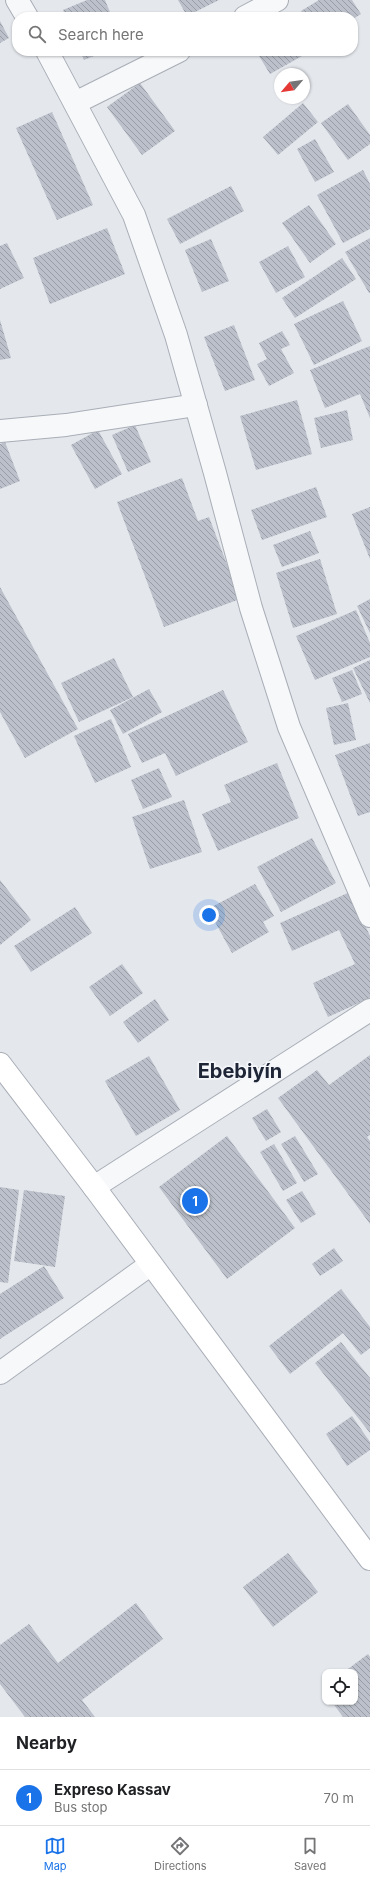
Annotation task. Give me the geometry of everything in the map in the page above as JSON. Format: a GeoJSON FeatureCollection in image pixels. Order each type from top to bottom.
{"type":"FeatureCollection","features":[{"type":"Feature","properties":{"kind":"street"},"geometry":{"type":"LineString","coordinates":[[17,0],[24,12]]}},
{"type":"Feature","properties":{"kind":"street"},"geometry":{"type":"LineString","coordinates":[[254,12],[277,0]]}},
{"type":"Feature","properties":{"kind":"street"},"geometry":{"type":"LineString","coordinates":[[50,56],[134,215],[176,335],[250,608],[289,727],[370,916]]}},
{"type":"Feature","properties":{"kind":"street"},"geometry":{"type":"LineString","coordinates":[[75,103],[169,56]]}},
{"type":"Feature","properties":{"kind":"street"},"geometry":{"type":"LineString","coordinates":[[0,431],[66,425],[196,405]]}},
{"type":"Feature","properties":{"kind":"street"},"geometry":{"type":"LineString","coordinates":[[94,1186],[370,1010]]}},
{"type":"Feature","properties":{"kind":"street"},"geometry":{"type":"LineString","coordinates":[[0,1064],[94,1186],[370,1559]]}},
{"type":"Feature","properties":{"kind":"street"},"geometry":{"type":"LineString","coordinates":[[0,1373],[151,1264]]}},
{"type":"Feature","properties":{"kind":"building"},"geometry":{"type":"Polygon","coordinates":[[[87,0],[105,0],[110,12],[64,12],[63,10],[87,0]]]}},
{"type":"Feature","properties":{"kind":"building"},"geometry":{"type":"Polygon","coordinates":[[[178,0],[219,0],[195,12],[185,12],[178,0]]]}},
{"type":"Feature","properties":{"kind":"building"},"geometry":{"type":"Polygon","coordinates":[[[319,0],[352,0],[361,14],[358,16],[358,12],[301,11],[319,0]]]}},
{"type":"Feature","properties":{"kind":"building"},"geometry":{"type":"Polygon","coordinates":[[[0,21],[9,38],[0,43],[0,21]]]}},
{"type":"Feature","properties":{"kind":"building"},"geometry":{"type":"Polygon","coordinates":[[[82,56],[94,56],[84,60],[82,56]]]}},
{"type":"Feature","properties":{"kind":"building"},"geometry":{"type":"Polygon","coordinates":[[[259,56],[302,56],[281,68],[274,68],[274,72],[270,74],[259,56]]]}},
{"type":"Feature","properties":{"kind":"building"},"geometry":{"type":"Polygon","coordinates":[[[140,83],[175,131],[142,155],[107,107],[140,83]]]}},
{"type":"Feature","properties":{"kind":"building"},"geometry":{"type":"Polygon","coordinates":[[[302,104],[304,104],[318,122],[278,155],[263,137],[302,104]]]}},
{"type":"Feature","properties":{"kind":"building"},"geometry":{"type":"Polygon","coordinates":[[[348,104],[370,135],[370,144],[348,160],[321,123],[348,104]]]}},
{"type":"Feature","properties":{"kind":"building"},"geometry":{"type":"Polygon","coordinates":[[[52,112],[93,205],[57,220],[16,128],[52,112]]]}},
{"type":"Feature","properties":{"kind":"building"},"geometry":{"type":"Polygon","coordinates":[[[315,139],[334,172],[315,182],[297,149],[315,139]]]}},
{"type":"Feature","properties":{"kind":"building"},"geometry":{"type":"Polygon","coordinates":[[[363,170],[370,184],[370,229],[343,243],[317,195],[363,170]]]}},
{"type":"Feature","properties":{"kind":"building"},"geometry":{"type":"Polygon","coordinates":[[[231,186],[244,211],[180,244],[167,219],[231,186]]]}},
{"type":"Feature","properties":{"kind":"building"},"geometry":{"type":"Polygon","coordinates":[[[309,205],[336,244],[310,263],[282,223],[309,205]]]}},
{"type":"Feature","properties":{"kind":"building"},"geometry":{"type":"Polygon","coordinates":[[[107,228],[125,274],[50,304],[33,258],[107,228]]]}},
{"type":"Feature","properties":{"kind":"building"},"geometry":{"type":"Polygon","coordinates":[[[370,238],[370,293],[369,293],[345,252],[370,238]]]}},
{"type":"Feature","properties":{"kind":"building"},"geometry":{"type":"Polygon","coordinates":[[[211,239],[229,281],[202,292],[185,250],[211,239]]]}},
{"type":"Feature","properties":{"kind":"building"},"geometry":{"type":"Polygon","coordinates":[[[7,243],[24,278],[0,289],[0,246],[7,243]]]}},
{"type":"Feature","properties":{"kind":"building"},"geometry":{"type":"Polygon","coordinates":[[[288,246],[305,277],[276,293],[259,262],[288,246]]]}},
{"type":"Feature","properties":{"kind":"building"},"geometry":{"type":"Polygon","coordinates":[[[342,258],[356,279],[295,318],[282,298],[342,258]]]}},
{"type":"Feature","properties":{"kind":"building"},"geometry":{"type":"Polygon","coordinates":[[[343,301],[362,341],[314,365],[294,324],[343,301]]]}},
{"type":"Feature","properties":{"kind":"building"},"geometry":{"type":"Polygon","coordinates":[[[0,320],[11,358],[0,360],[0,320]]]}},
{"type":"Feature","properties":{"kind":"building"},"geometry":{"type":"Polygon","coordinates":[[[234,325],[255,380],[225,391],[204,337],[234,325]]]}},
{"type":"Feature","properties":{"kind":"building"},"geometry":{"type":"Polygon","coordinates":[[[282,331],[290,345],[281,349],[294,373],[269,386],[257,364],[267,359],[259,343],[282,331]]]}},
{"type":"Feature","properties":{"kind":"building"},"geometry":{"type":"Polygon","coordinates":[[[370,346],[370,418],[360,394],[325,408],[310,370],[370,346]]]}},
{"type":"Feature","properties":{"kind":"building"},"geometry":{"type":"Polygon","coordinates":[[[297,400],[312,454],[256,470],[240,416],[297,400]]]}},
{"type":"Feature","properties":{"kind":"building"},"geometry":{"type":"Polygon","coordinates":[[[347,410],[353,440],[321,448],[314,418],[347,410]]]}},
{"type":"Feature","properties":{"kind":"building"},"geometry":{"type":"Polygon","coordinates":[[[135,425],[151,462],[128,472],[112,435],[135,425]]]}},
{"type":"Feature","properties":{"kind":"building"},"geometry":{"type":"Polygon","coordinates":[[[98,430],[122,474],[95,489],[71,445],[98,430]]]}},
{"type":"Feature","properties":{"kind":"building"},"geometry":{"type":"Polygon","coordinates":[[[5,442],[20,481],[0,489],[0,444],[5,442]]]}},
{"type":"Feature","properties":{"kind":"building"},"geometry":{"type":"Polygon","coordinates":[[[182,478],[198,521],[209,517],[240,599],[164,627],[117,502],[182,478]]]}},
{"type":"Feature","properties":{"kind":"building"},"geometry":{"type":"Polygon","coordinates":[[[316,487],[327,517],[262,540],[251,510],[316,487]]]}},
{"type":"Feature","properties":{"kind":"building"},"geometry":{"type":"Polygon","coordinates":[[[370,507],[370,559],[352,514],[370,507]]]}},
{"type":"Feature","properties":{"kind":"building"},"geometry":{"type":"Polygon","coordinates":[[[310,531],[319,553],[282,567],[273,545],[310,531]]]}},
{"type":"Feature","properties":{"kind":"building"},"geometry":{"type":"Polygon","coordinates":[[[320,559],[337,614],[293,628],[276,573],[320,559]]]}},
{"type":"Feature","properties":{"kind":"building"},"geometry":{"type":"Polygon","coordinates":[[[0,587],[78,729],[25,758],[0,712],[0,587]]]}},
{"type":"Feature","properties":{"kind":"building"},"geometry":{"type":"Polygon","coordinates":[[[370,599],[370,633],[357,606],[370,599]]]}},
{"type":"Feature","properties":{"kind":"building"},"geometry":{"type":"Polygon","coordinates":[[[356,610],[370,643],[370,657],[315,680],[296,636],[356,610]]]}},
{"type":"Feature","properties":{"kind":"building"},"geometry":{"type":"Polygon","coordinates":[[[114,658],[133,697],[79,722],[61,683],[114,658]]]}},
{"type":"Feature","properties":{"kind":"building"},"geometry":{"type":"Polygon","coordinates":[[[370,660],[370,703],[353,668],[370,660]]]}},
{"type":"Feature","properties":{"kind":"building"},"geometry":{"type":"Polygon","coordinates":[[[352,670],[362,694],[342,702],[332,678],[352,670]]]}},
{"type":"Feature","properties":{"kind":"building"},"geometry":{"type":"Polygon","coordinates":[[[149,689],[162,712],[123,734],[110,710],[149,689]]]}},
{"type":"Feature","properties":{"kind":"building"},"geometry":{"type":"Polygon","coordinates":[[[223,690],[248,742],[176,776],[165,753],[142,763],[128,734],[223,690]]]}},
{"type":"Feature","properties":{"kind":"building"},"geometry":{"type":"Polygon","coordinates":[[[348,703],[356,740],[334,745],[326,708],[348,703]]]}},
{"type":"Feature","properties":{"kind":"building"},"geometry":{"type":"Polygon","coordinates":[[[111,719],[131,767],[95,783],[74,736],[111,719]]]}},
{"type":"Feature","properties":{"kind":"building"},"geometry":{"type":"Polygon","coordinates":[[[370,743],[370,812],[358,816],[335,755],[370,743]]]}},
{"type":"Feature","properties":{"kind":"building"},"geometry":{"type":"Polygon","coordinates":[[[277,763],[299,818],[218,851],[202,814],[231,802],[224,785],[277,763]]]}},
{"type":"Feature","properties":{"kind":"building"},"geometry":{"type":"Polygon","coordinates":[[[159,768],[172,797],[143,809],[131,780],[159,768]]]}},
{"type":"Feature","properties":{"kind":"building"},"geometry":{"type":"Polygon","coordinates":[[[184,800],[202,852],[150,869],[132,817],[184,800]]]}},
{"type":"Feature","properties":{"kind":"building"},"geometry":{"type":"Polygon","coordinates":[[[312,838],[336,883],[281,912],[257,867],[312,838]]]}},
{"type":"Feature","properties":{"kind":"building"},"geometry":{"type":"Polygon","coordinates":[[[0,880],[31,920],[0,945],[0,880]]]}},
{"type":"Feature","properties":{"kind":"building"},"geometry":{"type":"Polygon","coordinates":[[[255,884],[274,916],[263,922],[269,932],[232,953],[208,909],[255,884]]]}},
{"type":"Feature","properties":{"kind":"building"},"geometry":{"type":"Polygon","coordinates":[[[350,892],[370,936],[370,998],[328,1017],[313,983],[355,964],[339,930],[292,951],[280,923],[350,892]]]}},
{"type":"Feature","properties":{"kind":"building"},"geometry":{"type":"Polygon","coordinates":[[[75,907],[92,933],[31,972],[14,946],[75,907]]]}},
{"type":"Feature","properties":{"kind":"building"},"geometry":{"type":"Polygon","coordinates":[[[122,964],[143,993],[110,1016],[89,987],[122,964]]]}},
{"type":"Feature","properties":{"kind":"building"},"geometry":{"type":"Polygon","coordinates":[[[155,999],[169,1020],[138,1043],[123,1022],[155,999]]]}},
{"type":"Feature","properties":{"kind":"building"},"geometry":{"type":"Polygon","coordinates":[[[370,1055],[370,1135],[367,1137],[370,1141],[370,1224],[278,1098],[317,1070],[329,1085],[370,1055]]]}},
{"type":"Feature","properties":{"kind":"building"},"geometry":{"type":"Polygon","coordinates":[[[149,1056],[180,1110],[136,1136],[105,1081],[149,1056]]]}},
{"type":"Feature","properties":{"kind":"building"},"geometry":{"type":"Polygon","coordinates":[[[267,1109],[281,1132],[266,1141],[252,1118],[267,1109]]]}},
{"type":"Feature","properties":{"kind":"building"},"geometry":{"type":"Polygon","coordinates":[[[227,1136],[295,1228],[227,1279],[159,1187],[227,1136]]]}},
{"type":"Feature","properties":{"kind":"building"},"geometry":{"type":"Polygon","coordinates":[[[295,1136],[318,1174],[304,1182],[281,1144],[295,1136]]]}},
{"type":"Feature","properties":{"kind":"building"},"geometry":{"type":"Polygon","coordinates":[[[274,1144],[297,1183],[283,1191],[260,1152],[274,1144]]]}},
{"type":"Feature","properties":{"kind":"building"},"geometry":{"type":"Polygon","coordinates":[[[0,1187],[19,1190],[8,1283],[0,1282],[0,1187]]]}},
{"type":"Feature","properties":{"kind":"building"},"geometry":{"type":"Polygon","coordinates":[[[24,1190],[65,1196],[55,1267],[14,1261],[24,1190]]]}},
{"type":"Feature","properties":{"kind":"building"},"geometry":{"type":"Polygon","coordinates":[[[302,1191],[316,1214],[301,1223],[286,1200],[302,1191]]]}},
{"type":"Feature","properties":{"kind":"building"},"geometry":{"type":"Polygon","coordinates":[[[334,1248],[343,1261],[320,1276],[312,1264],[334,1248]]]}},
{"type":"Feature","properties":{"kind":"building"},"geometry":{"type":"Polygon","coordinates":[[[44,1266],[64,1298],[0,1339],[0,1294],[44,1266]]]}},
{"type":"Feature","properties":{"kind":"building"},"geometry":{"type":"Polygon","coordinates":[[[341,1289],[370,1327],[370,1348],[361,1355],[343,1333],[290,1374],[269,1346],[341,1289]]]}},
{"type":"Feature","properties":{"kind":"building"},"geometry":{"type":"Polygon","coordinates":[[[341,1342],[370,1378],[370,1433],[315,1363],[341,1342]]]}},
{"type":"Feature","properties":{"kind":"building"},"geometry":{"type":"Polygon","coordinates":[[[352,1416],[370,1442],[370,1450],[347,1466],[326,1434],[352,1416]]]}},
{"type":"Feature","properties":{"kind":"building"},"geometry":{"type":"Polygon","coordinates":[[[288,1553],[318,1592],[273,1627],[243,1587],[288,1553]]]}},
{"type":"Feature","properties":{"kind":"building"},"geometry":{"type":"Polygon","coordinates":[[[136,1603],[163,1639],[82,1700],[95,1717],[25,1717],[0,1684],[0,1645],[29,1624],[58,1663],[136,1603]]]}},
{"type":"Feature","properties":{"kind":"building"},"geometry":{"type":"Polygon","coordinates":[[[368,1654],[370,1657],[370,1717],[343,1717],[334,1705],[358,1705],[358,1669],[348,1669],[368,1654]]]}},
{"type":"Feature","properties":{"kind":"place","name":"Expreso Kassav"},"geometry":{"type":"Point","coordinates":[195,1201]}},
{"type":"Feature","properties":{"kind":"district","name":"Ebebiyín"},"geometry":{"type":"Point","coordinates":[240,1071]}}]}
